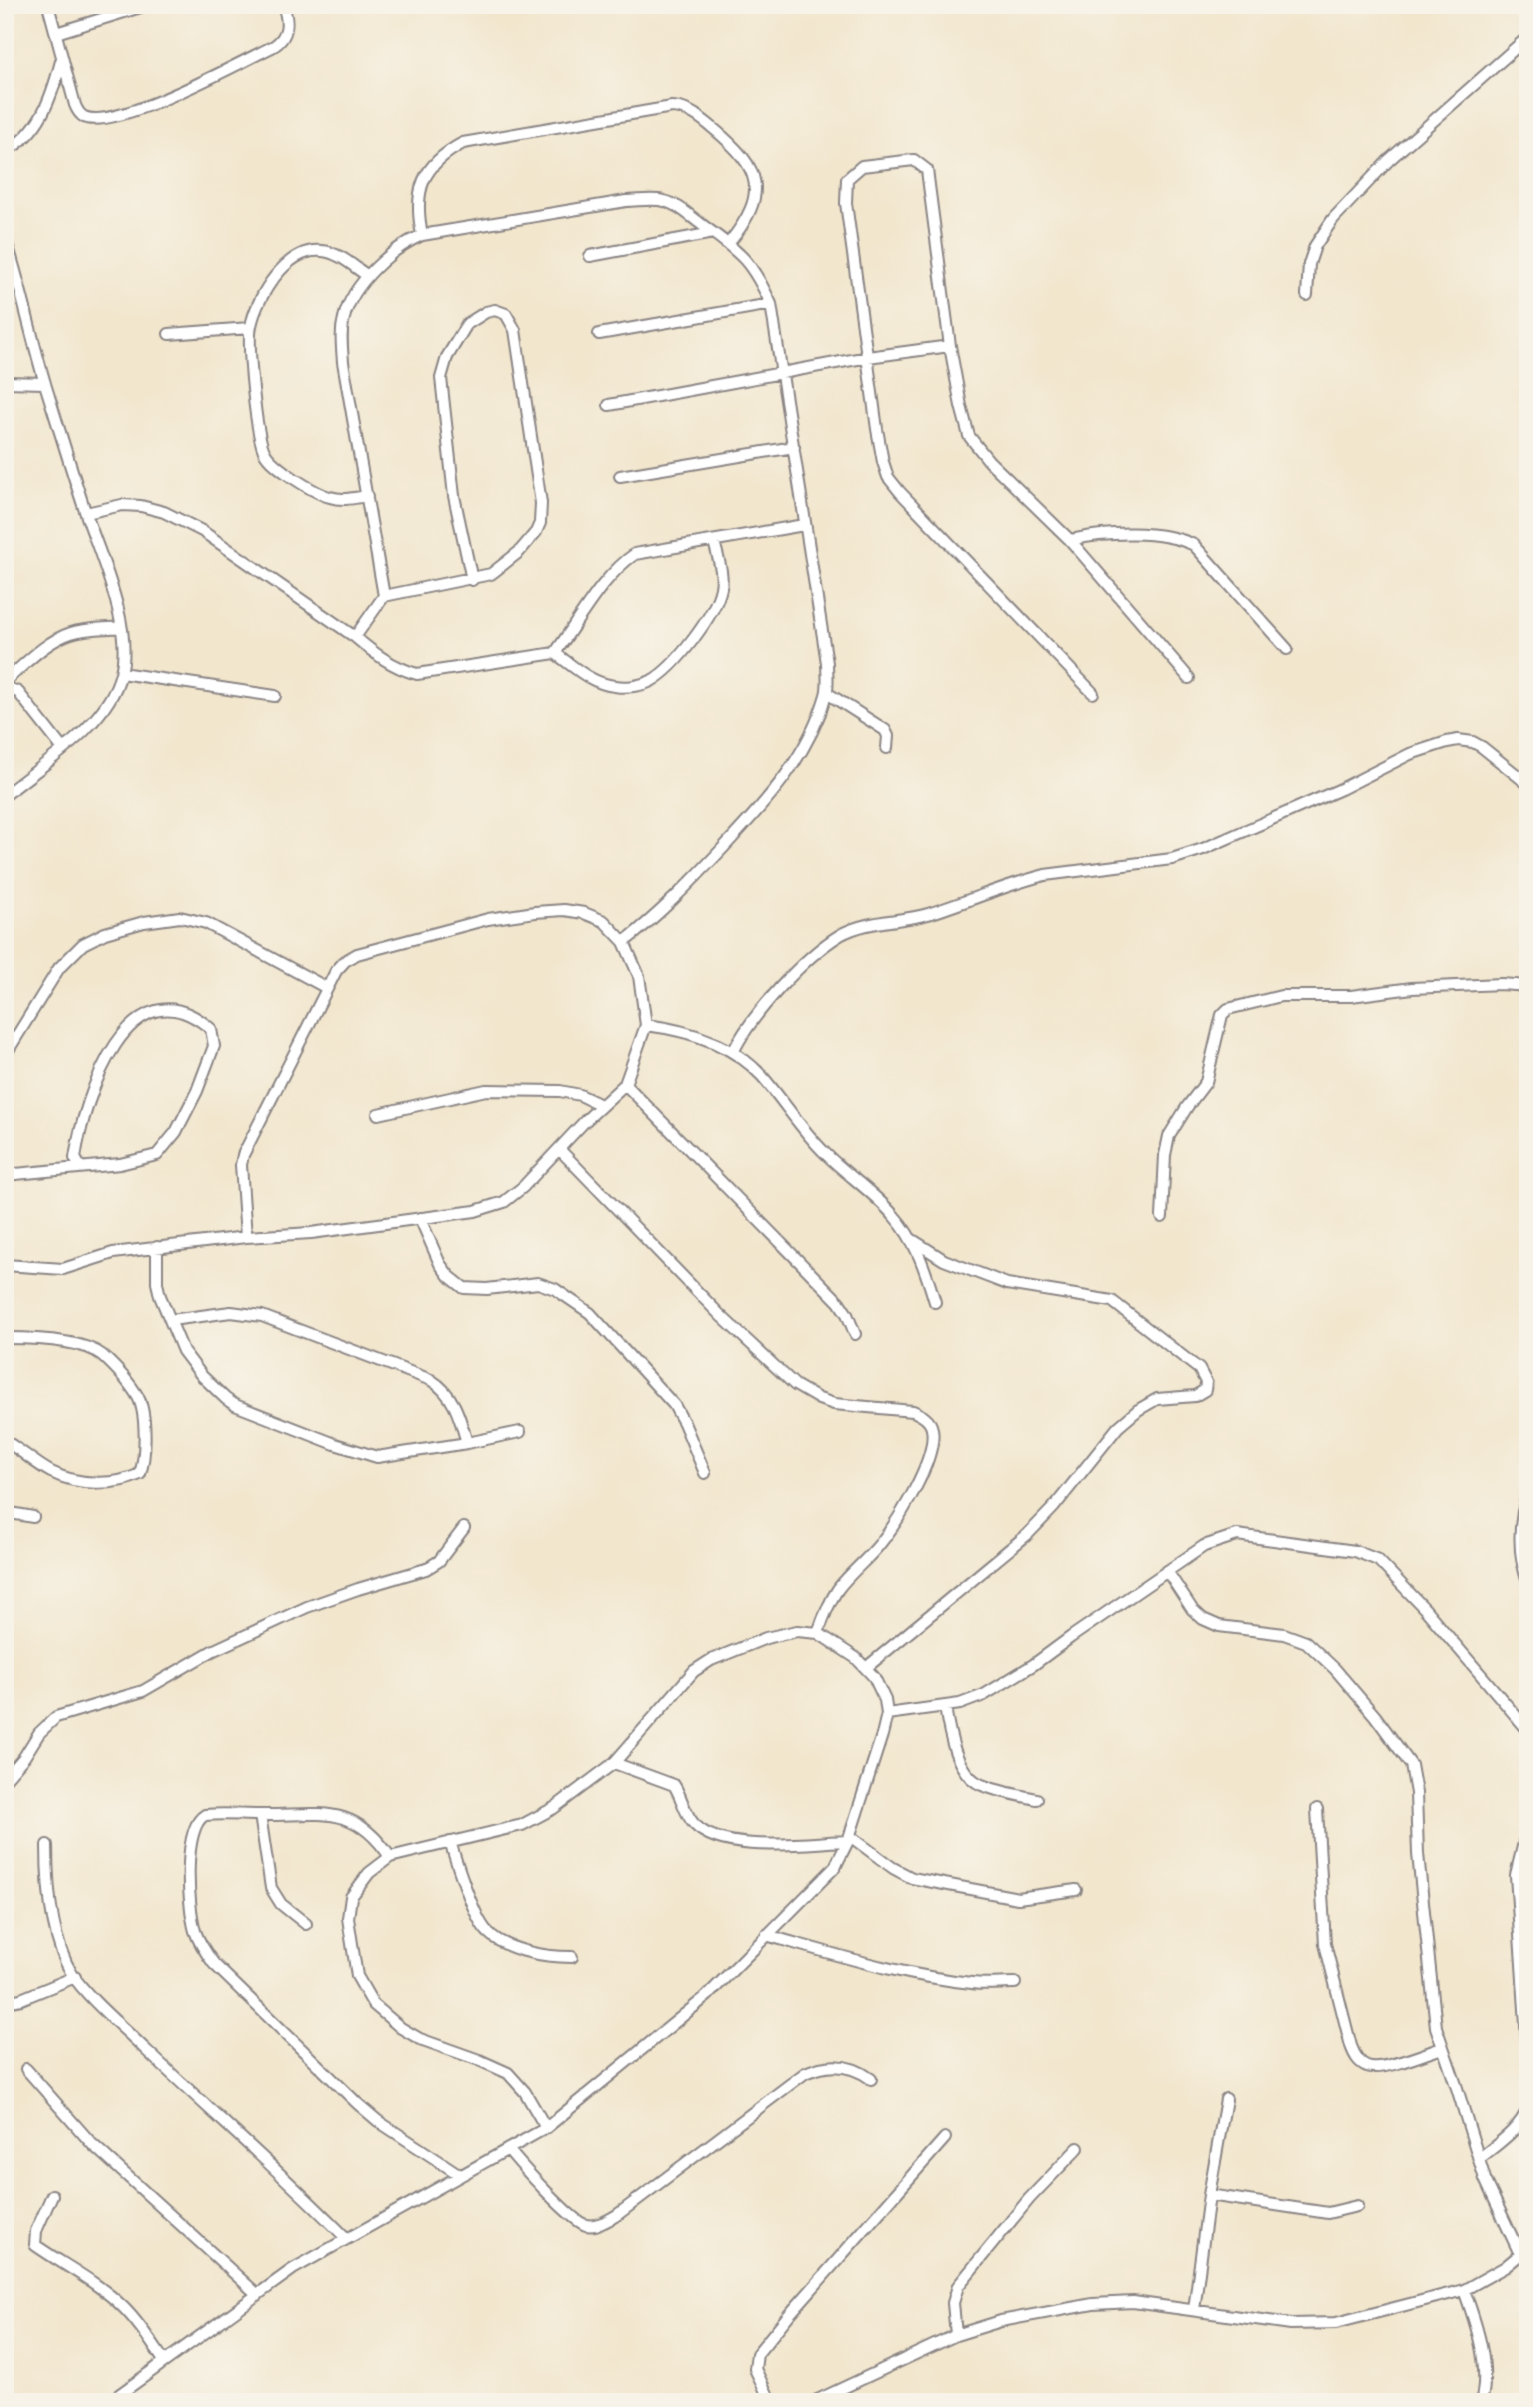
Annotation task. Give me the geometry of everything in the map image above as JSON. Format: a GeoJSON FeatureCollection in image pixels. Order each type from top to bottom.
{"type":"FeatureCollection","features":[{"type":"Feature","properties":{"kind":"street"},"geometry":{"type":"LineString","coordinates":[[48,5],[70,90],[79,113],[86,118],[95,119],[118,115],[160,101],[274,46],[283,40],[286,34],[287,16],[283,5]]}},
{"type":"Feature","properties":{"kind":"street"},"geometry":{"type":"LineString","coordinates":[[56,33],[147,5]]}},
{"type":"Feature","properties":{"kind":"street"},"geometry":{"type":"LineString","coordinates":[[1307,295],[1315,246],[1333,219],[1389,160],[1528,37]]}},
{"type":"Feature","properties":{"kind":"street"},"geometry":{"type":"LineString","coordinates":[[5,150],[27,136],[38,123],[54,88],[62,59]]}},
{"type":"Feature","properties":{"kind":"street"},"geometry":{"type":"LineString","coordinates":[[422,235],[418,198],[422,184],[442,156],[463,143],[672,107],[684,108],[699,117],[738,149],[748,161],[755,195],[752,209],[729,243]]}},
{"type":"Feature","properties":{"kind":"street"},"geometry":{"type":"LineString","coordinates":[[1093,694],[929,525],[888,478],[877,429],[846,203],[847,178],[862,166],[914,160],[927,170],[950,346],[969,436],[989,461],[1070,540],[1189,678]]}},
{"type":"Feature","properties":{"kind":"street"},"geometry":{"type":"LineString","coordinates":[[384,596],[343,362],[341,336],[344,315],[352,298],[397,247],[422,235],[626,201],[654,200],[665,201],[677,207],[729,243],[744,257],[757,274],[771,304],[827,663],[827,693],[813,726],[779,788],[687,886],[652,920],[624,942]]}},
{"type":"Feature","properties":{"kind":"street"},"geometry":{"type":"LineString","coordinates":[[590,256],[713,233]]}},
{"type":"Feature","properties":{"kind":"street"},"geometry":{"type":"LineString","coordinates":[[5,237],[45,383],[86,513],[114,590],[123,653],[121,673],[106,707],[85,730],[5,795]]}},
{"type":"Feature","properties":{"kind":"street"},"geometry":{"type":"LineString","coordinates":[[367,496],[345,500],[317,493],[270,460],[263,451],[250,328],[257,307],[268,288],[296,257],[310,251],[329,252],[369,276]]}},
{"type":"Feature","properties":{"kind":"street"},"geometry":{"type":"LineString","coordinates":[[599,334],[771,304]]}},
{"type":"Feature","properties":{"kind":"street"},"geometry":{"type":"LineString","coordinates":[[355,637],[384,596],[472,580],[491,574],[519,552],[536,532],[541,514],[515,330],[506,314],[495,310],[478,316],[467,324],[447,357],[440,379],[454,496],[472,580]]}},
{"type":"Feature","properties":{"kind":"street"},"geometry":{"type":"LineString","coordinates":[[169,334],[250,328]]}},
{"type":"Feature","properties":{"kind":"street"},"geometry":{"type":"LineString","coordinates":[[609,405],[868,357],[950,346]]}},
{"type":"Feature","properties":{"kind":"street"},"geometry":{"type":"LineString","coordinates":[[5,382],[45,383]]}},
{"type":"Feature","properties":{"kind":"street"},"geometry":{"type":"LineString","coordinates":[[620,476],[794,447]]}},
{"type":"Feature","properties":{"kind":"street"},"geometry":{"type":"LineString","coordinates":[[86,513],[122,505],[141,506],[164,512],[202,531],[399,669],[417,674],[555,653],[595,681],[627,687],[649,682],[662,674],[678,657],[719,598],[722,582],[714,541]]}},
{"type":"Feature","properties":{"kind":"street"},"geometry":{"type":"LineString","coordinates":[[555,653],[606,583],[629,558],[643,552],[804,525]]}},
{"type":"Feature","properties":{"kind":"street"},"geometry":{"type":"LineString","coordinates":[[1070,540],[1109,534],[1165,537],[1184,540],[1194,545],[1287,649]]}},
{"type":"Feature","properties":{"kind":"street"},"geometry":{"type":"LineString","coordinates":[[5,681],[30,659],[64,636],[73,632],[120,627]]}},
{"type":"Feature","properties":{"kind":"street"},"geometry":{"type":"LineString","coordinates":[[121,673],[275,696]]}},
{"type":"Feature","properties":{"kind":"street"},"geometry":{"type":"LineString","coordinates":[[5,687],[18,692],[62,748]]}},
{"type":"Feature","properties":{"kind":"street"},"geometry":{"type":"LineString","coordinates":[[827,693],[885,730],[888,736],[887,748]]}},
{"type":"Feature","properties":{"kind":"street"},"geometry":{"type":"LineString","coordinates":[[733,1052],[748,1027],[799,969],[841,935],[868,925],[898,922],[929,914],[1034,878],[1161,861],[1203,849],[1341,789],[1410,754],[1447,742],[1473,742],[1528,784]]}},
{"type":"Feature","properties":{"kind":"street"},"geometry":{"type":"LineString","coordinates":[[5,1265],[63,1269],[113,1253],[246,1237],[311,1233],[475,1211],[504,1202],[514,1196],[601,1105],[625,1084],[646,1026],[639,976],[624,942],[604,921],[584,913],[564,910],[488,919],[358,954],[345,961],[327,988],[243,1155],[241,1165],[246,1237]]}},
{"type":"Feature","properties":{"kind":"street"},"geometry":{"type":"LineString","coordinates":[[5,1055],[59,968],[83,944],[105,933],[144,922],[180,917],[206,922],[327,988]]}},
{"type":"Feature","properties":{"kind":"street"},"geometry":{"type":"LineString","coordinates":[[1162,1217],[1165,1155],[1169,1136],[1206,1082],[1222,1014],[1228,1009],[1281,996],[1351,996],[1412,988],[1501,984],[1528,986]]}},
{"type":"Feature","properties":{"kind":"street"},"geometry":{"type":"LineString","coordinates":[[5,1175],[24,1175],[145,1160],[157,1155],[186,1116],[212,1056],[214,1039],[211,1029],[192,1016],[171,1009],[149,1012],[128,1028],[108,1055],[80,1127],[75,1158],[80,1167]]}},
{"type":"Feature","properties":{"kind":"street"},"geometry":{"type":"LineString","coordinates":[[646,1026],[683,1031],[733,1052],[760,1074],[820,1148],[884,1204],[919,1254],[936,1302]]}},
{"type":"Feature","properties":{"kind":"street"},"geometry":{"type":"LineString","coordinates":[[625,1084],[839,1302],[855,1334]]}},
{"type":"Feature","properties":{"kind":"street"},"geometry":{"type":"LineString","coordinates":[[378,1114],[486,1090],[560,1091],[601,1105]]}},
{"type":"Feature","properties":{"kind":"street"},"geometry":{"type":"LineString","coordinates":[[559,1149],[720,1315],[795,1385],[834,1404],[914,1411],[930,1424],[932,1436],[922,1474],[902,1512],[877,1548],[838,1589],[818,1633]]}},
{"type":"Feature","properties":{"kind":"street"},"geometry":{"type":"LineString","coordinates":[[420,1217],[440,1264],[449,1276],[464,1288],[487,1289],[538,1283],[555,1289],[590,1313],[674,1405],[705,1473]]}},
{"type":"Feature","properties":{"kind":"street"},"geometry":{"type":"LineString","coordinates":[[867,1668],[1028,1534],[1054,1507],[1118,1427],[1138,1410],[1157,1399],[1195,1396],[1205,1390],[1204,1376],[1199,1369],[1112,1301],[1007,1284],[944,1260],[911,1239]]}},
{"type":"Feature","properties":{"kind":"street"},"geometry":{"type":"LineString","coordinates":[[157,1247],[157,1283],[160,1296],[183,1351],[202,1376],[226,1399],[257,1415],[377,1457],[520,1432]]}},
{"type":"Feature","properties":{"kind":"street"},"geometry":{"type":"LineString","coordinates":[[171,1320],[231,1312],[262,1316],[431,1380],[446,1392],[458,1411],[467,1443]]}},
{"type":"Feature","properties":{"kind":"street"},"geometry":{"type":"LineString","coordinates":[[5,1338],[72,1343],[102,1355],[138,1396],[145,1457],[140,1474],[136,1476],[88,1483],[51,1472],[5,1441]]}},
{"type":"Feature","properties":{"kind":"street"},"geometry":{"type":"LineString","coordinates":[[1528,1493],[1522,1509],[1521,1529],[1523,1566],[1528,1581]]}},
{"type":"Feature","properties":{"kind":"street"},"geometry":{"type":"LineString","coordinates":[[5,1511],[33,1517]]}},
{"type":"Feature","properties":{"kind":"street"},"geometry":{"type":"LineString","coordinates":[[5,1779],[24,1757],[39,1732],[56,1717],[142,1691],[212,1651],[307,1607],[426,1569],[439,1561],[464,1528]]}},
{"type":"Feature","properties":{"kind":"street"},"geometry":{"type":"LineString","coordinates":[[887,1714],[973,1701],[1033,1665],[1210,1542],[1237,1535],[1370,1555],[1385,1565],[1528,1730]]}},
{"type":"Feature","properties":{"kind":"street"},"geometry":{"type":"LineString","coordinates":[[813,2402],[834,2397],[956,2334],[1001,2321],[1093,2304],[1144,2302],[1291,2324],[1320,2325],[1364,2317],[1464,2290],[1498,2272],[1524,2251],[1492,2196],[1442,2048],[1432,2005],[1418,1854],[1417,1803],[1411,1765],[1375,1716],[1335,1669],[1306,1642],[1284,1634],[1219,1626],[1203,1619],[1192,1609],[1167,1571]]}},
{"type":"Feature","properties":{"kind":"street"},"geometry":{"type":"LineString","coordinates":[[109,2402],[293,2269],[546,2127],[695,2006],[835,1867],[849,1838],[887,1714],[882,1690],[867,1668],[818,1633],[797,1631],[778,1634],[701,1666],[675,1691],[614,1763],[554,1808],[522,1825],[390,1857],[369,1873],[351,1897],[348,1907],[352,1954],[358,1976],[365,1992],[384,2016],[420,2039],[508,2073],[526,2092],[546,2127]]}},
{"type":"Feature","properties":{"kind":"street"},"geometry":{"type":"LineString","coordinates":[[945,1707],[956,1751],[969,1777],[982,1785],[1037,1799]]}},
{"type":"Feature","properties":{"kind":"street"},"geometry":{"type":"LineString","coordinates":[[614,1763],[674,1786],[688,1816],[696,1826],[727,1841],[771,1843],[849,1838],[912,1878],[1018,1898],[1076,1890]]}},
{"type":"Feature","properties":{"kind":"street"},"geometry":{"type":"LineString","coordinates":[[1317,1809],[1325,1944],[1355,2056],[1361,2063],[1373,2068],[1442,2048]]}},
{"type":"Feature","properties":{"kind":"street"},"geometry":{"type":"LineString","coordinates":[[390,1857],[377,1839],[353,1820],[321,1814],[205,1815],[195,1824],[191,1839],[191,1916],[203,1949],[214,1964],[358,2104],[378,2121],[460,2175]]}},
{"type":"Feature","properties":{"kind":"street"},"geometry":{"type":"LineString","coordinates":[[260,1815],[271,1888],[281,1904],[306,1924]]}},
{"type":"Feature","properties":{"kind":"street"},"geometry":{"type":"LineString","coordinates":[[1528,1826],[1516,1875],[1528,2054]]}},
{"type":"Feature","properties":{"kind":"street"},"geometry":{"type":"LineString","coordinates":[[450,1842],[480,1920],[492,1936],[524,1950],[572,1957]]}},
{"type":"Feature","properties":{"kind":"street"},"geometry":{"type":"LineString","coordinates":[[47,1844],[50,1898],[64,1954],[75,1977],[138,2042],[313,2204],[347,2239]]}},
{"type":"Feature","properties":{"kind":"street"},"geometry":{"type":"LineString","coordinates":[[766,1935],[865,1962],[934,1977],[974,1983],[1015,1983]]}},
{"type":"Feature","properties":{"kind":"street"},"geometry":{"type":"LineString","coordinates":[[5,2002],[20,1999],[75,1977]]}},
{"type":"Feature","properties":{"kind":"street"},"geometry":{"type":"LineString","coordinates":[[508,2149],[524,2169],[580,2223],[598,2225],[617,2216],[804,2073],[821,2067],[840,2066],[857,2070],[871,2079]]}},
{"type":"Feature","properties":{"kind":"street"},"geometry":{"type":"LineString","coordinates":[[26,2069],[92,2144],[258,2295]]}},
{"type":"Feature","properties":{"kind":"street"},"geometry":{"type":"LineString","coordinates":[[1194,2310],[1209,2195],[1226,2099]]}},
{"type":"Feature","properties":{"kind":"street"},"geometry":{"type":"LineString","coordinates":[[1479,2159],[1506,2137],[1528,2108]]}},
{"type":"Feature","properties":{"kind":"street"},"geometry":{"type":"LineString","coordinates":[[771,2402],[755,2370],[757,2354],[945,2138]]}},
{"type":"Feature","properties":{"kind":"street"},"geometry":{"type":"LineString","coordinates":[[956,2334],[953,2303],[958,2286],[1029,2199],[1077,2148]]}},
{"type":"Feature","properties":{"kind":"street"},"geometry":{"type":"LineString","coordinates":[[52,2195],[36,2231],[35,2245],[85,2276],[125,2309],[164,2361]]}},
{"type":"Feature","properties":{"kind":"street"},"geometry":{"type":"LineString","coordinates":[[1209,2195],[1328,2213],[1357,2206]]}},
{"type":"Feature","properties":{"kind":"street"},"geometry":{"type":"LineString","coordinates":[[1464,2290],[1482,2358],[1484,2386],[1481,2402]]}}]}
